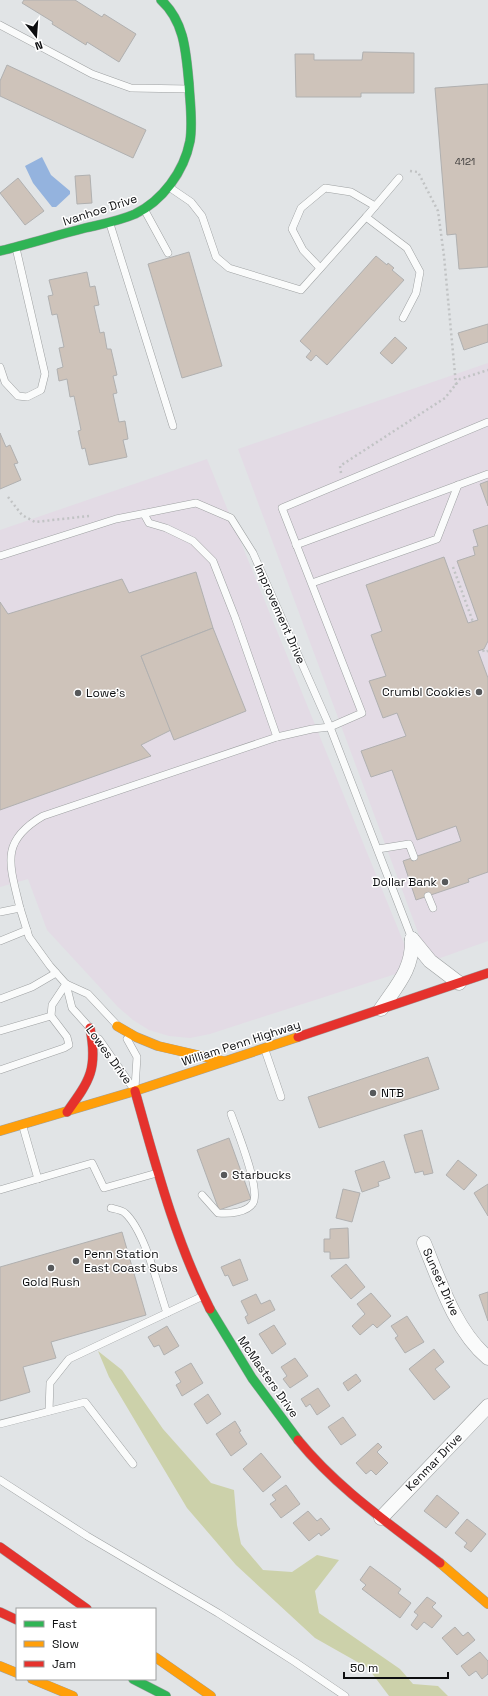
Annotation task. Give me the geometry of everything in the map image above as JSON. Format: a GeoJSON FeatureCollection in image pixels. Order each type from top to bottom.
{"type":"FeatureCollection","features":[{"type":"Feature","properties":{"kind":"main road","name":"Ivanhoe Drive"},"geometry":{"type":"LineString","coordinates":[[0,251],[109,222],[144,209],[168,187],[178,173],[185,159],[190,142],[191,118],[186,51],[175,16],[169,7],[161,0]]}},
{"type":"Feature","properties":{"kind":"main road","name":"William Penn Highway"},"geometry":{"type":"LineString","coordinates":[[0,1132],[135,1090],[459,983],[487,976]]}},
{"type":"Feature","properties":{"kind":"main road"},"geometry":{"type":"LineString","coordinates":[[117,1026],[136,1037],[158,1046],[224,1061]]}},
{"type":"Feature","properties":{"kind":"main road"},"geometry":{"type":"LineString","coordinates":[[67,1112],[86,1084],[93,1068],[95,1052],[90,1028]]}},
{"type":"Feature","properties":{"kind":"main road","name":"McMasters Drive"},"geometry":{"type":"LineString","coordinates":[[135,1090],[180,1241],[203,1296],[235,1353],[271,1406],[327,1472],[350,1494],[431,1556],[488,1604]]}},
{"type":"Feature","properties":{"kind":"main road"},"geometry":{"type":"LineString","coordinates":[[0,1547],[86,1608]]}},
{"type":"Feature","properties":{"kind":"main road"},"geometry":{"type":"LineString","coordinates":[[0,1612],[16,1620]]}},
{"type":"Feature","properties":{"kind":"main road"},"geometry":{"type":"LineString","coordinates":[[156,1658],[211,1696]]}},
{"type":"Feature","properties":{"kind":"main road"},"geometry":{"type":"LineString","coordinates":[[0,1666],[16,1673]]}},
{"type":"Feature","properties":{"kind":"main road"},"geometry":{"type":"LineString","coordinates":[[34,1680],[73,1696]]}},
{"type":"Feature","properties":{"kind":"main road"},"geometry":{"type":"LineString","coordinates":[[135,1680],[166,1696]]}},
{"type":"Feature","properties":{"kind":"street"},"geometry":{"type":"LineString","coordinates":[[412,939],[430,961],[459,983]]}},
{"type":"Feature","properties":{"kind":"street"},"geometry":{"type":"LineString","coordinates":[[381,1009],[407,970],[411,956],[412,939]]}},
{"type":"Feature","properties":{"kind":"street","name":"Sunset Drive"},"geometry":{"type":"LineString","coordinates":[[424,1243],[453,1313],[481,1352],[488,1358]]}},
{"type":"Feature","properties":{"kind":"street","name":"Kenmar Drive"},"geometry":{"type":"LineString","coordinates":[[381,1518],[488,1406]]}},
{"type":"Feature","properties":{"kind":"lane"},"geometry":{"type":"LineString","coordinates":[[0,25],[92,74],[131,88],[189,89]]}},
{"type":"Feature","properties":{"kind":"lane"},"geometry":{"type":"LineString","coordinates":[[168,187],[191,202],[202,216],[216,257],[229,268],[301,290],[399,178]]}},
{"type":"Feature","properties":{"kind":"lane"},"geometry":{"type":"LineString","coordinates":[[320,268],[303,250],[292,228],[301,208],[325,188],[351,192],[375,206]]}},
{"type":"Feature","properties":{"kind":"lane"},"geometry":{"type":"LineString","coordinates":[[144,209],[168,253]]}},
{"type":"Feature","properties":{"kind":"lane"},"geometry":{"type":"LineString","coordinates":[[366,217],[407,248],[420,272],[416,293],[403,318]]}},
{"type":"Feature","properties":{"kind":"lane"},"geometry":{"type":"LineString","coordinates":[[109,222],[173,426]]}},
{"type":"Feature","properties":{"kind":"lane"},"geometry":{"type":"LineString","coordinates":[[0,367],[5,382],[18,396],[27,397],[41,390],[45,374],[16,247]]}},
{"type":"Feature","properties":{"kind":"lane"},"geometry":{"type":"LineString","coordinates":[[458,485],[437,539],[312,583],[282,508],[488,422]]}},
{"type":"Feature","properties":{"kind":"lane"},"geometry":{"type":"LineString","coordinates":[[296,545],[488,474]]}},
{"type":"Feature","properties":{"kind":"lane","name":"Improvement Drive"},"geometry":{"type":"LineString","coordinates":[[0,556],[116,519],[196,503],[231,518],[253,553],[330,727],[412,939]]}},
{"type":"Feature","properties":{"kind":"lane"},"geometry":{"type":"LineString","coordinates":[[144,514],[149,523],[166,528],[193,541],[213,561],[235,617],[278,737]]}},
{"type":"Feature","properties":{"kind":"lane","name":"Lowes Drive"},"geometry":{"type":"LineString","coordinates":[[135,1090],[137,1057],[126,1038],[88,994],[66,984],[33,944],[27,930],[7,864],[6,850],[14,835],[30,823],[43,816],[278,737],[312,728],[330,727],[362,713],[312,583]]}},
{"type":"Feature","properties":{"kind":"lane"},"geometry":{"type":"LineString","coordinates":[[378,849],[410,844],[414,857]]}},
{"type":"Feature","properties":{"kind":"lane"},"geometry":{"type":"LineString","coordinates":[[428,896],[433,908]]}},
{"type":"Feature","properties":{"kind":"lane"},"geometry":{"type":"LineString","coordinates":[[0,912],[20,908]]}},
{"type":"Feature","properties":{"kind":"lane"},"geometry":{"type":"LineString","coordinates":[[0,941],[27,930]]}},
{"type":"Feature","properties":{"kind":"lane"},"geometry":{"type":"LineString","coordinates":[[0,999],[32,987],[56,973]]}},
{"type":"Feature","properties":{"kind":"lane"},"geometry":{"type":"LineString","coordinates":[[0,1070],[69,1045],[67,1037],[51,1016],[52,1005],[66,984]]}},
{"type":"Feature","properties":{"kind":"lane","name":"Lowes Drive"},"geometry":{"type":"LineString","coordinates":[[66,984],[72,1008],[107,1050],[135,1090]]}},
{"type":"Feature","properties":{"kind":"lane"},"geometry":{"type":"LineString","coordinates":[[0,1032],[51,1016]]}},
{"type":"Feature","properties":{"kind":"lane"},"geometry":{"type":"LineString","coordinates":[[264,1048],[281,1097]]}},
{"type":"Feature","properties":{"kind":"lane"},"geometry":{"type":"LineString","coordinates":[[202,1195],[218,1213],[228,1214],[248,1208],[253,1203],[255,1194],[253,1177],[231,1114]]}},
{"type":"Feature","properties":{"kind":"lane"},"geometry":{"type":"LineString","coordinates":[[22,1125],[38,1179]]}},
{"type":"Feature","properties":{"kind":"lane"},"geometry":{"type":"LineString","coordinates":[[0,1190],[92,1163],[104,1188],[159,1173]]}},
{"type":"Feature","properties":{"kind":"lane"},"geometry":{"type":"LineString","coordinates":[[111,1208],[124,1213],[135,1227],[143,1243],[167,1313]]}},
{"type":"Feature","properties":{"kind":"lane"},"geometry":{"type":"LineString","coordinates":[[49,1411],[50,1383],[69,1359],[203,1296]]}},
{"type":"Feature","properties":{"kind":"lane"},"geometry":{"type":"LineString","coordinates":[[0,1424],[85,1402],[133,1464]]}},
{"type":"Feature","properties":{"kind":"lane"},"geometry":{"type":"LineString","coordinates":[[0,1480],[87,1536],[218,1613],[345,1696]]}},
{"type":"Feature","properties":{"kind":"path"},"geometry":{"type":"LineString","coordinates":[[410,171],[418,172],[438,211],[444,256],[456,385]]}},
{"type":"Feature","properties":{"kind":"path"},"geometry":{"type":"LineString","coordinates":[[341,484],[340,466],[445,398],[460,379],[488,370]]}},
{"type":"Feature","properties":{"kind":"path"},"geometry":{"type":"LineString","coordinates":[[8,497],[22,515],[35,522],[92,515]]}},
{"type":"Feature","properties":{"kind":"path"},"geometry":{"type":"LineString","coordinates":[[453,567],[473,622]]}},
{"type":"Feature","properties":{"kind":"path"},"geometry":{"type":"LineString","coordinates":[[483,650],[484,652],[488,651]]}},
{"type":"Feature","properties":{"kind":"shaded area"},"geometry":{"type":"Polygon","coordinates":[[[488,363],[488,941],[429,962],[238,449],[488,363]]]}},
{"type":"Feature","properties":{"kind":"shaded area"},"geometry":{"type":"Polygon","coordinates":[[[207,459],[414,968],[210,1034],[190,1038],[169,1036],[149,1030],[133,1020],[118,1007],[47,930],[28,879],[0,887],[0,530],[207,459]]]}},
{"type":"Feature","properties":{"kind":"green space"},"geometry":{"type":"Polygon","coordinates":[[[98,1351],[122,1370],[163,1429],[211,1483],[234,1490],[237,1525],[241,1544],[263,1570],[292,1572],[317,1555],[339,1560],[315,1591],[319,1613],[400,1669],[413,1684],[438,1686],[448,1696],[389,1696],[368,1668],[315,1638],[236,1565],[187,1508],[109,1377],[98,1351]]]}},
{"type":"Feature","properties":{"kind":"water"},"geometry":{"type":"Polygon","coordinates":[[[42,157],[51,175],[70,191],[70,194],[56,207],[52,207],[33,183],[25,166],[42,157]]]}},
{"type":"Feature","properties":{"kind":"building"},"geometry":{"type":"Polygon","coordinates":[[[24,0],[75,0],[102,17],[104,14],[136,34],[119,62],[87,42],[86,45],[52,24],[53,22],[22,3],[24,0]]]}},
{"type":"Feature","properties":{"kind":"building"},"geometry":{"type":"Polygon","coordinates":[[[363,52],[414,53],[414,93],[361,93],[361,97],[296,97],[295,54],[314,54],[314,60],[362,60],[363,52]]]}},
{"type":"Feature","properties":{"kind":"building"},"geometry":{"type":"Polygon","coordinates":[[[7,65],[146,130],[133,158],[0,96],[0,81],[7,65]]]}},
{"type":"Feature","properties":{"kind":"building"},"geometry":{"type":"Polygon","coordinates":[[[488,84],[488,267],[459,269],[456,234],[447,235],[435,88],[488,84]]]}},
{"type":"Feature","properties":{"kind":"building"},"geometry":{"type":"Polygon","coordinates":[[[90,175],[92,203],[77,204],[75,176],[90,175]]]}},
{"type":"Feature","properties":{"kind":"building"},"geometry":{"type":"Polygon","coordinates":[[[18,178],[44,211],[25,225],[0,193],[18,178]]]}},
{"type":"Feature","properties":{"kind":"building"},"geometry":{"type":"Polygon","coordinates":[[[189,252],[222,366],[182,378],[148,264],[189,252]]]}},
{"type":"Feature","properties":{"kind":"building"},"geometry":{"type":"Polygon","coordinates":[[[376,256],[387,265],[388,263],[394,268],[392,270],[404,280],[327,365],[316,355],[311,361],[306,357],[311,351],[300,341],[376,256]]]}},
{"type":"Feature","properties":{"kind":"building"},"geometry":{"type":"Polygon","coordinates":[[[87,272],[90,287],[95,286],[99,305],[94,306],[100,333],[104,332],[107,349],[111,349],[117,375],[113,376],[117,393],[113,394],[119,422],[125,421],[128,439],[123,440],[127,457],[89,465],[85,448],[82,449],[78,431],[81,430],[74,396],[70,397],[67,379],[59,381],[57,369],[63,367],[59,348],[64,347],[57,314],[52,315],[48,296],[53,295],[49,280],[87,272]]]}},
{"type":"Feature","properties":{"kind":"building"},"geometry":{"type":"Polygon","coordinates":[[[488,324],[488,342],[464,350],[458,333],[488,324]]]}},
{"type":"Feature","properties":{"kind":"building"},"geometry":{"type":"Polygon","coordinates":[[[395,337],[407,348],[392,364],[380,353],[395,337]]]}},
{"type":"Feature","properties":{"kind":"building"},"geometry":{"type":"Polygon","coordinates":[[[0,433],[6,447],[10,445],[18,463],[14,464],[21,480],[0,489],[0,433]]]}},
{"type":"Feature","properties":{"kind":"building"},"geometry":{"type":"Polygon","coordinates":[[[488,481],[488,506],[480,484],[488,481]]]}},
{"type":"Feature","properties":{"kind":"building"},"geometry":{"type":"Polygon","coordinates":[[[488,525],[488,641],[484,649],[478,651],[488,678],[488,872],[468,879],[469,882],[416,900],[403,861],[461,841],[456,826],[417,840],[392,770],[371,777],[361,751],[406,736],[397,713],[383,718],[369,681],[386,676],[371,635],[382,631],[366,585],[444,557],[468,623],[478,620],[457,561],[475,555],[473,547],[478,546],[473,530],[488,525]]]}},
{"type":"Feature","properties":{"kind":"building","name":"Lowe's"},"geometry":{"type":"Polygon","coordinates":[[[196,572],[213,628],[141,656],[171,730],[141,745],[151,756],[0,810],[0,602],[8,614],[122,579],[129,593],[196,572]]]}},
{"type":"Feature","properties":{"kind":"building"},"geometry":{"type":"Polygon","coordinates":[[[213,628],[246,711],[174,740],[141,656],[213,628]]]}},
{"type":"Feature","properties":{"kind":"building","name":"NTB"},"geometry":{"type":"Polygon","coordinates":[[[428,1057],[439,1089],[319,1128],[308,1097],[428,1057]]]}},
{"type":"Feature","properties":{"kind":"building"},"geometry":{"type":"Polygon","coordinates":[[[422,1130],[433,1173],[424,1175],[423,1171],[415,1173],[404,1135],[422,1130]]]}},
{"type":"Feature","properties":{"kind":"building"},"geometry":{"type":"Polygon","coordinates":[[[229,1138],[251,1199],[219,1210],[197,1150],[229,1138]]]}},
{"type":"Feature","properties":{"kind":"building"},"geometry":{"type":"Polygon","coordinates":[[[458,1160],[477,1175],[464,1190],[446,1175],[458,1160]]]}},
{"type":"Feature","properties":{"kind":"building"},"geometry":{"type":"Polygon","coordinates":[[[384,1161],[390,1178],[378,1182],[379,1186],[362,1192],[355,1171],[384,1161]]]}},
{"type":"Feature","properties":{"kind":"building"},"geometry":{"type":"Polygon","coordinates":[[[488,1184],[488,1216],[474,1193],[488,1184]]]}},
{"type":"Feature","properties":{"kind":"building"},"geometry":{"type":"Polygon","coordinates":[[[343,1189],[360,1193],[352,1222],[336,1218],[343,1189]]]}},
{"type":"Feature","properties":{"kind":"building"},"geometry":{"type":"Polygon","coordinates":[[[348,1228],[349,1258],[330,1259],[330,1252],[324,1252],[324,1239],[330,1239],[330,1229],[348,1228]]]}},
{"type":"Feature","properties":{"kind":"building"},"geometry":{"type":"Polygon","coordinates":[[[122,1232],[146,1315],[51,1342],[56,1358],[23,1367],[30,1392],[0,1401],[0,1267],[122,1232]]]}},
{"type":"Feature","properties":{"kind":"building"},"geometry":{"type":"Polygon","coordinates":[[[240,1259],[248,1280],[233,1286],[228,1275],[225,1276],[221,1267],[240,1259]]]}},
{"type":"Feature","properties":{"kind":"building"},"geometry":{"type":"Polygon","coordinates":[[[346,1264],[365,1287],[351,1299],[331,1276],[346,1264]]]}},
{"type":"Feature","properties":{"kind":"building"},"geometry":{"type":"Polygon","coordinates":[[[488,1292],[488,1321],[479,1295],[488,1292]]]}},
{"type":"Feature","properties":{"kind":"building"},"geometry":{"type":"Polygon","coordinates":[[[371,1293],[391,1316],[377,1328],[373,1324],[360,1335],[352,1326],[365,1314],[357,1304],[371,1293]]]}},
{"type":"Feature","properties":{"kind":"building"},"geometry":{"type":"Polygon","coordinates":[[[256,1294],[261,1304],[270,1300],[275,1310],[248,1324],[245,1317],[248,1315],[241,1301],[256,1294]]]}},
{"type":"Feature","properties":{"kind":"building"},"geometry":{"type":"Polygon","coordinates":[[[407,1316],[424,1342],[405,1353],[395,1338],[398,1336],[391,1326],[407,1316]]]}},
{"type":"Feature","properties":{"kind":"building"},"geometry":{"type":"Polygon","coordinates":[[[274,1325],[286,1344],[272,1354],[259,1334],[274,1325]]]}},
{"type":"Feature","properties":{"kind":"building"},"geometry":{"type":"Polygon","coordinates":[[[167,1326],[179,1346],[164,1355],[159,1345],[154,1347],[148,1337],[167,1326]]]}},
{"type":"Feature","properties":{"kind":"building"},"geometry":{"type":"Polygon","coordinates":[[[434,1349],[444,1362],[435,1369],[450,1387],[434,1400],[409,1369],[434,1349]]]}},
{"type":"Feature","properties":{"kind":"building"},"geometry":{"type":"Polygon","coordinates":[[[295,1358],[308,1376],[290,1388],[283,1379],[287,1376],[281,1367],[295,1358]]]}},
{"type":"Feature","properties":{"kind":"building"},"geometry":{"type":"Polygon","coordinates":[[[191,1363],[203,1383],[182,1396],[176,1385],[181,1382],[175,1372],[191,1363]]]}},
{"type":"Feature","properties":{"kind":"building"},"geometry":{"type":"Polygon","coordinates":[[[356,1374],[361,1381],[348,1391],[343,1383],[356,1374]]]}},
{"type":"Feature","properties":{"kind":"building"},"geometry":{"type":"Polygon","coordinates":[[[318,1388],[330,1406],[317,1415],[310,1404],[306,1407],[301,1399],[318,1388]]]}},
{"type":"Feature","properties":{"kind":"building"},"geometry":{"type":"Polygon","coordinates":[[[208,1394],[221,1414],[207,1424],[194,1404],[208,1394]]]}},
{"type":"Feature","properties":{"kind":"building"},"geometry":{"type":"Polygon","coordinates":[[[343,1417],[356,1435],[341,1445],[328,1427],[343,1417]]]}},
{"type":"Feature","properties":{"kind":"building"},"geometry":{"type":"Polygon","coordinates":[[[235,1421],[241,1431],[239,1432],[247,1444],[231,1456],[216,1434],[235,1421]]]}},
{"type":"Feature","properties":{"kind":"building"},"geometry":{"type":"Polygon","coordinates":[[[378,1443],[382,1447],[377,1452],[388,1463],[376,1475],[371,1470],[366,1474],[356,1463],[378,1443]]]}},
{"type":"Feature","properties":{"kind":"building"},"geometry":{"type":"Polygon","coordinates":[[[261,1453],[281,1477],[263,1492],[243,1469],[261,1453]]]}},
{"type":"Feature","properties":{"kind":"building"},"geometry":{"type":"Polygon","coordinates":[[[286,1485],[300,1504],[281,1518],[270,1504],[276,1500],[272,1495],[286,1485]]]}},
{"type":"Feature","properties":{"kind":"building"},"geometry":{"type":"Polygon","coordinates":[[[437,1495],[459,1513],[446,1528],[424,1511],[437,1495]]]}},
{"type":"Feature","properties":{"kind":"building"},"geometry":{"type":"Polygon","coordinates":[[[308,1511],[317,1521],[321,1518],[330,1529],[321,1536],[319,1533],[309,1541],[293,1523],[308,1511]]]}},
{"type":"Feature","properties":{"kind":"building"},"geometry":{"type":"Polygon","coordinates":[[[467,1519],[486,1534],[471,1552],[464,1547],[467,1543],[455,1533],[467,1519]]]}},
{"type":"Feature","properties":{"kind":"building"},"geometry":{"type":"Polygon","coordinates":[[[370,1566],[401,1589],[398,1593],[411,1603],[400,1618],[362,1589],[366,1585],[360,1580],[370,1566]]]}},
{"type":"Feature","properties":{"kind":"building"},"geometry":{"type":"Polygon","coordinates":[[[427,1597],[436,1603],[432,1607],[442,1616],[432,1628],[424,1622],[417,1630],[411,1625],[418,1615],[414,1612],[427,1597]]]}},
{"type":"Feature","properties":{"kind":"building"},"geometry":{"type":"Polygon","coordinates":[[[455,1627],[463,1636],[468,1632],[475,1640],[457,1655],[442,1638],[455,1627]]]}},
{"type":"Feature","properties":{"kind":"building"},"geometry":{"type":"Polygon","coordinates":[[[480,1652],[488,1661],[488,1674],[482,1679],[476,1671],[469,1676],[461,1666],[480,1652]]]}},
{"type":"Feature","properties":{"kind":"traffic: fast"},"geometry":{"type":"LineString","coordinates":[[0,251],[135,214],[163,193],[177,174],[187,153],[191,134],[187,61],[180,28],[169,9],[161,0]]}},
{"type":"Feature","properties":{"kind":"traffic: fast"},"geometry":{"type":"LineString","coordinates":[[210,1309],[252,1378],[298,1440]]}},
{"type":"Feature","properties":{"kind":"traffic: fast"},"geometry":{"type":"LineString","coordinates":[[135,1680],[166,1696]]}},
{"type":"Feature","properties":{"kind":"traffic: slow"},"geometry":{"type":"LineString","coordinates":[[117,1026],[136,1037],[158,1046],[223,1061]]}},
{"type":"Feature","properties":{"kind":"traffic: slow"},"geometry":{"type":"LineString","coordinates":[[0,1131],[135,1091],[298,1037]]}},
{"type":"Feature","properties":{"kind":"traffic: slow"},"geometry":{"type":"LineString","coordinates":[[440,1563],[488,1604]]}},
{"type":"Feature","properties":{"kind":"traffic: slow"},"geometry":{"type":"LineString","coordinates":[[156,1658],[211,1696]]}},
{"type":"Feature","properties":{"kind":"traffic: slow"},"geometry":{"type":"LineString","coordinates":[[0,1666],[16,1673]]}},
{"type":"Feature","properties":{"kind":"traffic: slow"},"geometry":{"type":"LineString","coordinates":[[34,1680],[73,1696]]}},
{"type":"Feature","properties":{"kind":"traffic: jam"},"geometry":{"type":"LineString","coordinates":[[298,1037],[488,973]]}},
{"type":"Feature","properties":{"kind":"traffic: jam"},"geometry":{"type":"LineString","coordinates":[[67,1112],[81,1091],[90,1073],[93,1054],[90,1028]]}},
{"type":"Feature","properties":{"kind":"traffic: jam"},"geometry":{"type":"LineString","coordinates":[[135,1091],[176,1229],[186,1256],[210,1309]]}},
{"type":"Feature","properties":{"kind":"traffic: jam"},"geometry":{"type":"LineString","coordinates":[[298,1440],[347,1490],[440,1563]]}},
{"type":"Feature","properties":{"kind":"traffic: jam"},"geometry":{"type":"LineString","coordinates":[[0,1547],[86,1608]]}},
{"type":"Feature","properties":{"kind":"traffic: jam"},"geometry":{"type":"LineString","coordinates":[[0,1612],[16,1620]]}},
{"type":"Feature","properties":{"kind":"place","name":"Crumbl Cookies"},"geometry":{"type":"Point","coordinates":[479,692]}},
{"type":"Feature","properties":{"kind":"place","name":"Lowe's"},"geometry":{"type":"Point","coordinates":[78,693]}},
{"type":"Feature","properties":{"kind":"place","name":"Dollar Bank"},"geometry":{"type":"Point","coordinates":[445,882]}},
{"type":"Feature","properties":{"kind":"place","name":"NTB"},"geometry":{"type":"Point","coordinates":[373,1093]}},
{"type":"Feature","properties":{"kind":"place","name":"Starbucks"},"geometry":{"type":"Point","coordinates":[224,1175]}},
{"type":"Feature","properties":{"kind":"place","name":"Penn Station East Coast Subs"},"geometry":{"type":"Point","coordinates":[76,1261]}},
{"type":"Feature","properties":{"kind":"place","name":"Gold Rush"},"geometry":{"type":"Point","coordinates":[51,1268]}}]}
